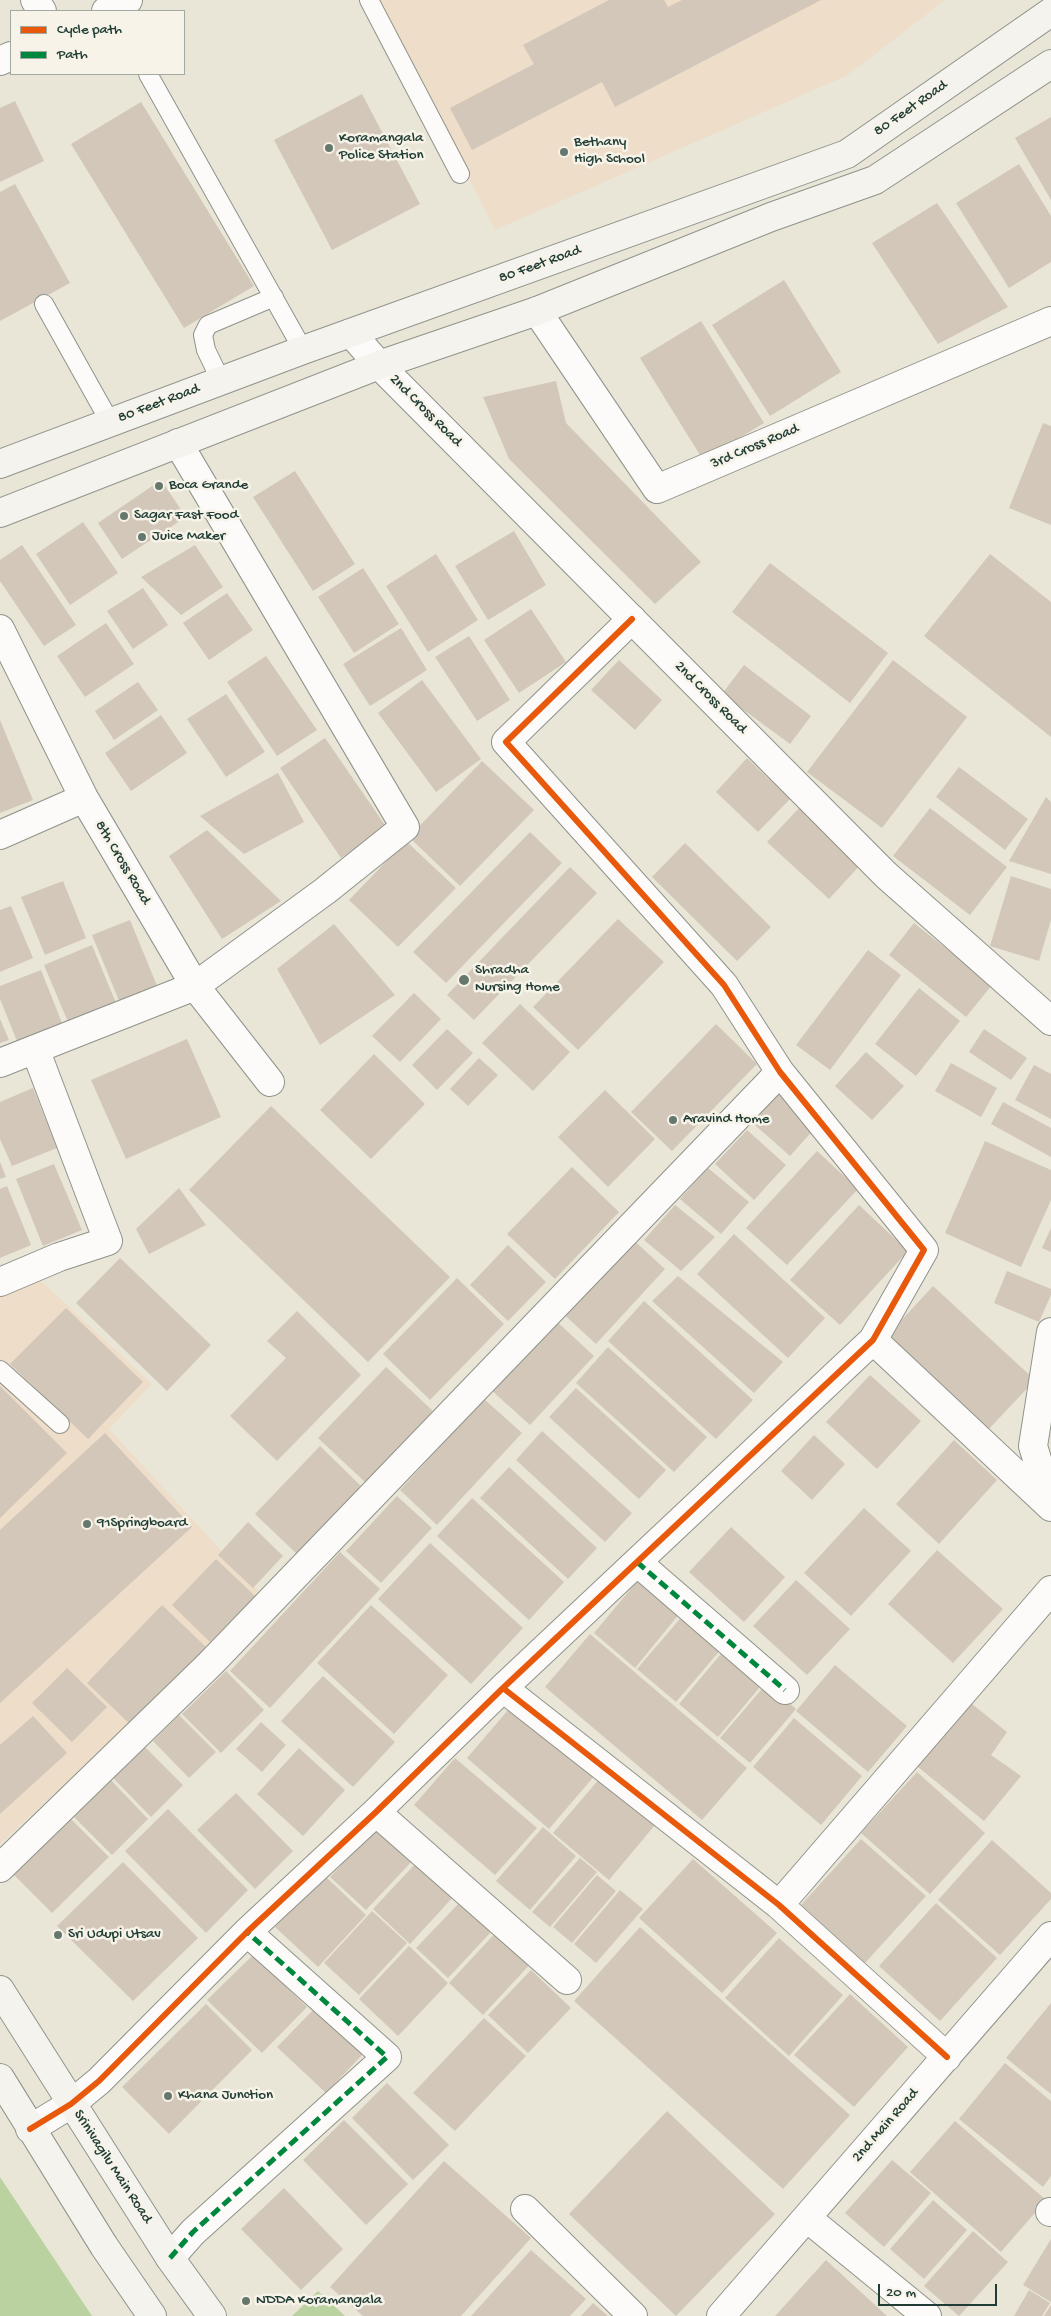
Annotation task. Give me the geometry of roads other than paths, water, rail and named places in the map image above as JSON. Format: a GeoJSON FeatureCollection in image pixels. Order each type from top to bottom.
{"type":"FeatureCollection","features":[{"type":"Feature","properties":{"kind":"main road","name":"80 Feet Road"},"geometry":{"type":"LineString","coordinates":[[0,464],[303,350],[847,154],[1051,12]]}},
{"type":"Feature","properties":{"kind":"main road"},"geometry":{"type":"LineString","coordinates":[[0,513],[379,365],[537,311],[771,217],[875,180],[1051,64]]}},
{"type":"Feature","properties":{"kind":"main road","name":"Srinivagilu Main Road"},"geometry":{"type":"LineString","coordinates":[[0,1990],[170,2258],[212,2316]]}},
{"type":"Feature","properties":{"kind":"main road"},"geometry":{"type":"LineString","coordinates":[[0,2080],[128,2282],[152,2316]]}},
{"type":"Feature","properties":{"kind":"street","name":"3rd Cross Road"},"geometry":{"type":"LineString","coordinates":[[537,311],[657,489],[1051,321]]}},
{"type":"Feature","properties":{"kind":"street","name":"2nd Cross Road"},"geometry":{"type":"LineString","coordinates":[[351,333],[379,365],[886,875],[1051,1021]]}},
{"type":"Feature","properties":{"kind":"street"},"geometry":{"type":"LineString","coordinates":[[0,1062],[195,986],[325,891],[405,827],[178,443]]}},
{"type":"Feature","properties":{"kind":"street"},"geometry":{"type":"LineString","coordinates":[[30,2129],[71,2104],[99,2081],[247,1932],[873,1340],[924,1250],[780,1072],[724,986],[506,742],[632,619]]}},
{"type":"Feature","properties":{"kind":"street","name":"8th Cross Road"},"geometry":{"type":"LineString","coordinates":[[0,629],[84,798],[195,986],[270,1082]]}},
{"type":"Feature","properties":{"kind":"street"},"geometry":{"type":"LineString","coordinates":[[0,835],[84,798]]}},
{"type":"Feature","properties":{"kind":"street"},"geometry":{"type":"LineString","coordinates":[[0,1282],[60,1257],[108,1241],[34,1049]]}},
{"type":"Feature","properties":{"kind":"street"},"geometry":{"type":"LineString","coordinates":[[0,1868],[210,1664],[780,1072]]}},
{"type":"Feature","properties":{"kind":"street"},"geometry":{"type":"LineString","coordinates":[[1051,1332],[1033,1446],[1051,1506]]}},
{"type":"Feature","properties":{"kind":"street"},"geometry":{"type":"LineString","coordinates":[[873,1340],[1051,1506]]}},
{"type":"Feature","properties":{"kind":"street"},"geometry":{"type":"LineString","coordinates":[[637,1562],[785,1690]]}},
{"type":"Feature","properties":{"kind":"street"},"geometry":{"type":"LineString","coordinates":[[779,1905],[1051,1590]]}},
{"type":"Feature","properties":{"kind":"street"},"geometry":{"type":"LineString","coordinates":[[503,1688],[779,1905],[947,2057]]}},
{"type":"Feature","properties":{"kind":"street"},"geometry":{"type":"LineString","coordinates":[[376,1812],[567,1980]]}},
{"type":"Feature","properties":{"kind":"street"},"geometry":{"type":"LineString","coordinates":[[170,2258],[193,2232],[387,2057],[247,1932]]}},
{"type":"Feature","properties":{"kind":"street","name":"2nd Main Road"},"geometry":{"type":"LineString","coordinates":[[721,2316],[1051,1936]]}},
{"type":"Feature","properties":{"kind":"street"},"geometry":{"type":"LineString","coordinates":[[525,2209],[633,2316]]}},
{"type":"Feature","properties":{"kind":"street"},"geometry":{"type":"LineString","coordinates":[[807,2218],[927,2316]]}},
{"type":"Feature","properties":{"kind":"lane"},"geometry":{"type":"LineString","coordinates":[[369,0],[460,174]]}},
{"type":"Feature","properties":{"kind":"lane"},"geometry":{"type":"LineString","coordinates":[[149,75],[303,350]]}},
{"type":"Feature","properties":{"kind":"lane"},"geometry":{"type":"LineString","coordinates":[[221,381],[206,350],[203,334],[208,325],[274,297]]}},
{"type":"Feature","properties":{"kind":"lane"},"geometry":{"type":"LineString","coordinates":[[44,304],[110,422]]}},
{"type":"Feature","properties":{"kind":"lane"},"geometry":{"type":"LineString","coordinates":[[0,1370],[60,1424]]}},
{"type":"Feature","properties":{"kind":"place","name":"Koramangala Police Station"},"geometry":{"type":"Point","coordinates":[329,148]}},
{"type":"Feature","properties":{"kind":"place","name":"Bethany High School"},"geometry":{"type":"Point","coordinates":[564,152]}},
{"type":"Feature","properties":{"kind":"place","name":"Boca Grande"},"geometry":{"type":"Point","coordinates":[159,486]}},
{"type":"Feature","properties":{"kind":"place","name":"Sagar Fast Food"},"geometry":{"type":"Point","coordinates":[124,516]}},
{"type":"Feature","properties":{"kind":"place","name":"Juice Maker"},"geometry":{"type":"Point","coordinates":[142,537]}},
{"type":"Feature","properties":{"kind":"place","name":"Shradha Nursing Home"},"geometry":{"type":"Point","coordinates":[464,980]}},
{"type":"Feature","properties":{"kind":"place","name":"Aravind Home"},"geometry":{"type":"Point","coordinates":[673,1120]}},
{"type":"Feature","properties":{"kind":"place","name":"91Springboard"},"geometry":{"type":"Point","coordinates":[87,1524]}},
{"type":"Feature","properties":{"kind":"place","name":"Sri Udupi Utsav"},"geometry":{"type":"Point","coordinates":[58,1935]}},
{"type":"Feature","properties":{"kind":"place","name":"Khana Junction"},"geometry":{"type":"Point","coordinates":[168,2096]}},
{"type":"Feature","properties":{"kind":"place","name":"NDDA Koramangala"},"geometry":{"type":"Point","coordinates":[246,2301]}}]}
